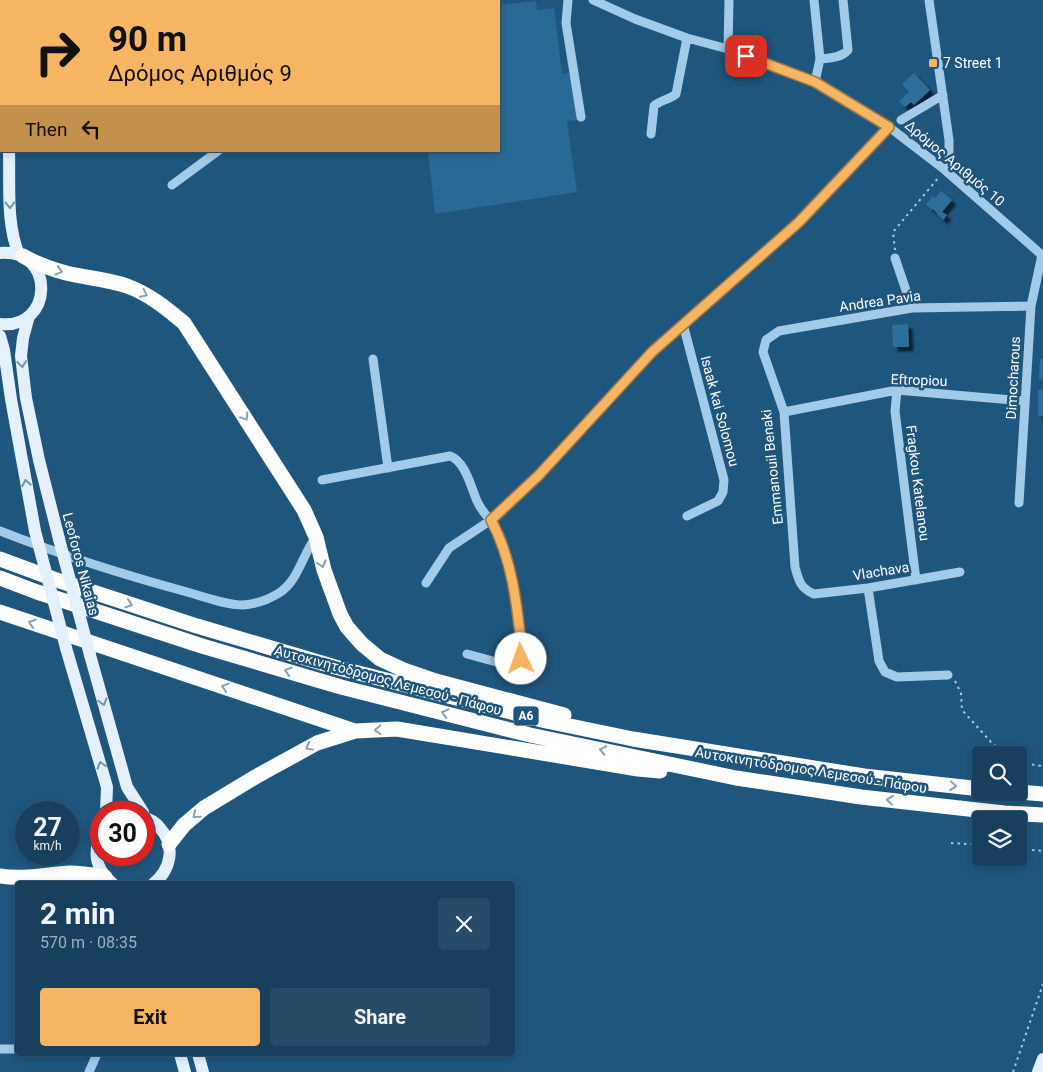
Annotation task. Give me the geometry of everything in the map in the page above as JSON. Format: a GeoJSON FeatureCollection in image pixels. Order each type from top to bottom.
{"type":"FeatureCollection","features":[{"type":"Feature","properties":{"kind":"highway"},"geometry":{"type":"LineString","coordinates":[[21,256],[41,266],[127,286],[156,300],[184,324],[304,510],[316,537],[324,570],[340,614],[347,627],[358,640],[380,659],[436,681],[557,713],[630,729],[731,755]]}},
{"type":"Feature","properties":{"kind":"highway","name":"Αυτοκινητόδρομος Λεμεσού - Πάφου"},"geometry":{"type":"LineString","coordinates":[[0,559],[54,579],[197,626],[335,667],[546,721],[633,739],[864,776],[972,788]]}},
{"type":"Feature","properties":{"kind":"highway","name":"Αυτοκινητόδρομος Λεμεσού - Πάφου"},"geometry":{"type":"LineString","coordinates":[[0,578],[202,646],[341,687],[530,735],[736,778],[861,797],[1004,813],[1043,815]]}},
{"type":"Feature","properties":{"kind":"highway"},"geometry":{"type":"LineString","coordinates":[[0,612],[354,730]]}},
{"type":"Feature","properties":{"kind":"highway"},"geometry":{"type":"LineString","coordinates":[[169,844],[184,825],[204,808],[256,776],[317,743],[354,730],[397,729],[638,769],[736,778]]}},
{"type":"Feature","properties":{"kind":"highway"},"geometry":{"type":"LineString","coordinates":[[1027,793],[1043,794]]}},
{"type":"Feature","properties":{"kind":"highway"},"geometry":{"type":"LineString","coordinates":[[0,876],[42,876],[68,873],[86,874],[109,880]]}},
{"type":"Feature","properties":{"kind":"main road"},"geometry":{"type":"LineString","coordinates":[[9,152],[11,227],[14,241],[21,256]]}},
{"type":"Feature","properties":{"kind":"main road"},"geometry":{"type":"LineString","coordinates":[[0,253],[8,252],[21,256]]}},
{"type":"Feature","properties":{"kind":"main road","name":"Leoforos Nikaias"},"geometry":{"type":"LineString","coordinates":[[21,256],[31,262],[37,270],[42,290],[40,300],[29,316],[23,338],[21,356],[25,390],[39,460],[127,787],[135,801]]}},
{"type":"Feature","properties":{"kind":"main road"},"geometry":{"type":"LineString","coordinates":[[0,324],[12,324],[29,316]]}},
{"type":"Feature","properties":{"kind":"main road"},"geometry":{"type":"LineString","coordinates":[[0,336],[35,531],[66,648],[107,787],[106,801]]}},
{"type":"Feature","properties":{"kind":"main road","name":"Leoforos Nikaias"},"geometry":{"type":"LineString","coordinates":[[155,823],[165,833],[169,844]]}},
{"type":"Feature","properties":{"kind":"main road"},"geometry":{"type":"LineString","coordinates":[[159,881],[167,867],[170,856],[169,844]]}},
{"type":"Feature","properties":{"kind":"main road"},"geometry":{"type":"LineString","coordinates":[[98,866],[109,880]]}},
{"type":"Feature","properties":{"kind":"main road"},"geometry":{"type":"LineString","coordinates":[[180,1056],[184,1072]]}},
{"type":"Feature","properties":{"kind":"main road"},"geometry":{"type":"LineString","coordinates":[[199,1056],[203,1072]]}},
{"type":"Feature","properties":{"kind":"main road"},"geometry":{"type":"LineString","coordinates":[[1038,1072],[1043,1059]]}},
{"type":"Feature","properties":{"kind":"street"},"geometry":{"type":"LineString","coordinates":[[568,0],[566,23],[581,117]]}},
{"type":"Feature","properties":{"kind":"street","name":"Δρόμος Αριθμός 10"},"geometry":{"type":"LineString","coordinates":[[594,0],[635,19],[687,38],[728,49],[815,82],[889,127],[947,171],[1043,256]]}},
{"type":"Feature","properties":{"kind":"street"},"geometry":{"type":"LineString","coordinates":[[728,0],[728,49]]}},
{"type":"Feature","properties":{"kind":"street"},"geometry":{"type":"LineString","coordinates":[[814,0],[820,59],[815,82]]}},
{"type":"Feature","properties":{"kind":"street"},"geometry":{"type":"LineString","coordinates":[[820,59],[837,57],[848,50],[843,0]]}},
{"type":"Feature","properties":{"kind":"street"},"geometry":{"type":"LineString","coordinates":[[929,0],[949,140],[947,171]]}},
{"type":"Feature","properties":{"kind":"street"},"geometry":{"type":"LineString","coordinates":[[651,134],[654,106],[658,102],[671,98],[676,94],[687,38]]}},
{"type":"Feature","properties":{"kind":"street"},"geometry":{"type":"LineString","coordinates":[[901,120],[942,95]]}},
{"type":"Feature","properties":{"kind":"street"},"geometry":{"type":"LineString","coordinates":[[426,583],[449,548],[491,520],[539,475],[652,352],[799,222],[889,127]]}},
{"type":"Feature","properties":{"kind":"street"},"geometry":{"type":"LineString","coordinates":[[172,185],[217,152]]}},
{"type":"Feature","properties":{"kind":"street","name":"Dimocharous"},"geometry":{"type":"LineString","coordinates":[[1019,503],[1031,306],[1043,256]]}},
{"type":"Feature","properties":{"kind":"street"},"geometry":{"type":"LineString","coordinates":[[895,258],[912,308]]}},
{"type":"Feature","properties":{"kind":"street","name":"Andrea Pavia"},"geometry":{"type":"LineString","coordinates":[[766,340],[779,331],[912,308],[1031,306]]}},
{"type":"Feature","properties":{"kind":"street","name":"Isaak kai Solomou"},"geometry":{"type":"LineString","coordinates":[[683,324],[724,480],[723,492],[718,501],[687,516]]}},
{"type":"Feature","properties":{"kind":"street","name":"Emmanouil Benaki"},"geometry":{"type":"LineString","coordinates":[[766,340],[763,352],[784,412],[795,567],[800,584],[806,591]]}},
{"type":"Feature","properties":{"kind":"street"},"geometry":{"type":"LineString","coordinates":[[373,359],[388,468]]}},
{"type":"Feature","properties":{"kind":"street","name":"Eftropiou"},"geometry":{"type":"LineString","coordinates":[[784,412],[896,390],[1026,401]]}},
{"type":"Feature","properties":{"kind":"street","name":"Fragkou Katelanou"},"geometry":{"type":"LineString","coordinates":[[896,390],[895,411],[916,580]]}},
{"type":"Feature","properties":{"kind":"street"},"geometry":{"type":"LineString","coordinates":[[322,480],[450,456],[456,458],[461,465],[479,507],[491,520],[500,536],[514,585],[522,652],[521,659],[517,665],[511,666],[467,654]]}},
{"type":"Feature","properties":{"kind":"street"},"geometry":{"type":"LineString","coordinates":[[0,531],[95,565],[241,605],[261,601],[280,593],[298,572],[308,547],[316,537]]}},
{"type":"Feature","properties":{"kind":"street","name":"Vlachava"},"geometry":{"type":"LineString","coordinates":[[806,591],[814,594],[868,588],[960,572]]}},
{"type":"Feature","properties":{"kind":"street"},"geometry":{"type":"LineString","coordinates":[[868,588],[879,661],[885,672],[897,676],[948,675]]}},
{"type":"Feature","properties":{"kind":"street"},"geometry":{"type":"LineString","coordinates":[[0,1049],[15,1049]]}},
{"type":"Feature","properties":{"kind":"street"},"geometry":{"type":"LineString","coordinates":[[89,1072],[95,1056]]}},
{"type":"Feature","properties":{"kind":"path"},"geometry":{"type":"LineString","coordinates":[[895,258],[896,247],[893,232],[947,171]]}},
{"type":"Feature","properties":{"kind":"path"},"geometry":{"type":"LineString","coordinates":[[948,675],[956,682],[961,693],[962,710],[997,746]]}},
{"type":"Feature","properties":{"kind":"path"},"geometry":{"type":"LineString","coordinates":[[1027,764],[1043,766]]}},
{"type":"Feature","properties":{"kind":"path"},"geometry":{"type":"LineString","coordinates":[[951,842],[972,844]]}},
{"type":"Feature","properties":{"kind":"path"},"geometry":{"type":"LineString","coordinates":[[1027,850],[1043,851]]}},
{"type":"Feature","properties":{"kind":"path"},"geometry":{"type":"LineString","coordinates":[[1013,1072],[1043,984]]}},
{"type":"Feature","properties":{"kind":"shaded area"},"geometry":{"type":"Polygon","coordinates":[[[536,1],[537,10],[554,8],[562,74],[571,73],[577,120],[567,121],[577,192],[435,214],[428,152],[500,152],[500,5],[536,1]]]}},
{"type":"Feature","properties":{"kind":"building"},"geometry":{"type":"Polygon","coordinates":[[[914,73],[930,90],[914,105],[911,102],[905,107],[899,101],[909,92],[902,84],[914,73]]]}},
{"type":"Feature","properties":{"kind":"building"},"geometry":{"type":"Polygon","coordinates":[[[941,191],[952,200],[942,212],[947,215],[943,220],[926,204],[941,191]]]}},
{"type":"Feature","properties":{"kind":"building"},"geometry":{"type":"Polygon","coordinates":[[[908,324],[909,347],[893,347],[892,325],[908,324]]]}},
{"type":"Feature","properties":{"kind":"building"},"geometry":{"type":"Polygon","coordinates":[[[1040,359],[1043,359],[1043,380],[1039,379],[1040,359]]]}},
{"type":"Feature","properties":{"kind":"building"},"geometry":{"type":"Polygon","coordinates":[[[1038,390],[1043,390],[1043,416],[1038,416],[1038,390]]]}},
{"type":"Feature","properties":{"kind":"place","name":"7 Street 1"},"geometry":{"type":"Point","coordinates":[933,63]}},
{"type":"Feature","properties":{"kind":"route"},"geometry":{"type":"LineString","coordinates":[[521,659],[522,652],[514,585],[500,536],[491,520],[539,475],[652,352],[799,222],[889,127],[815,82],[746,56]]}}]}
